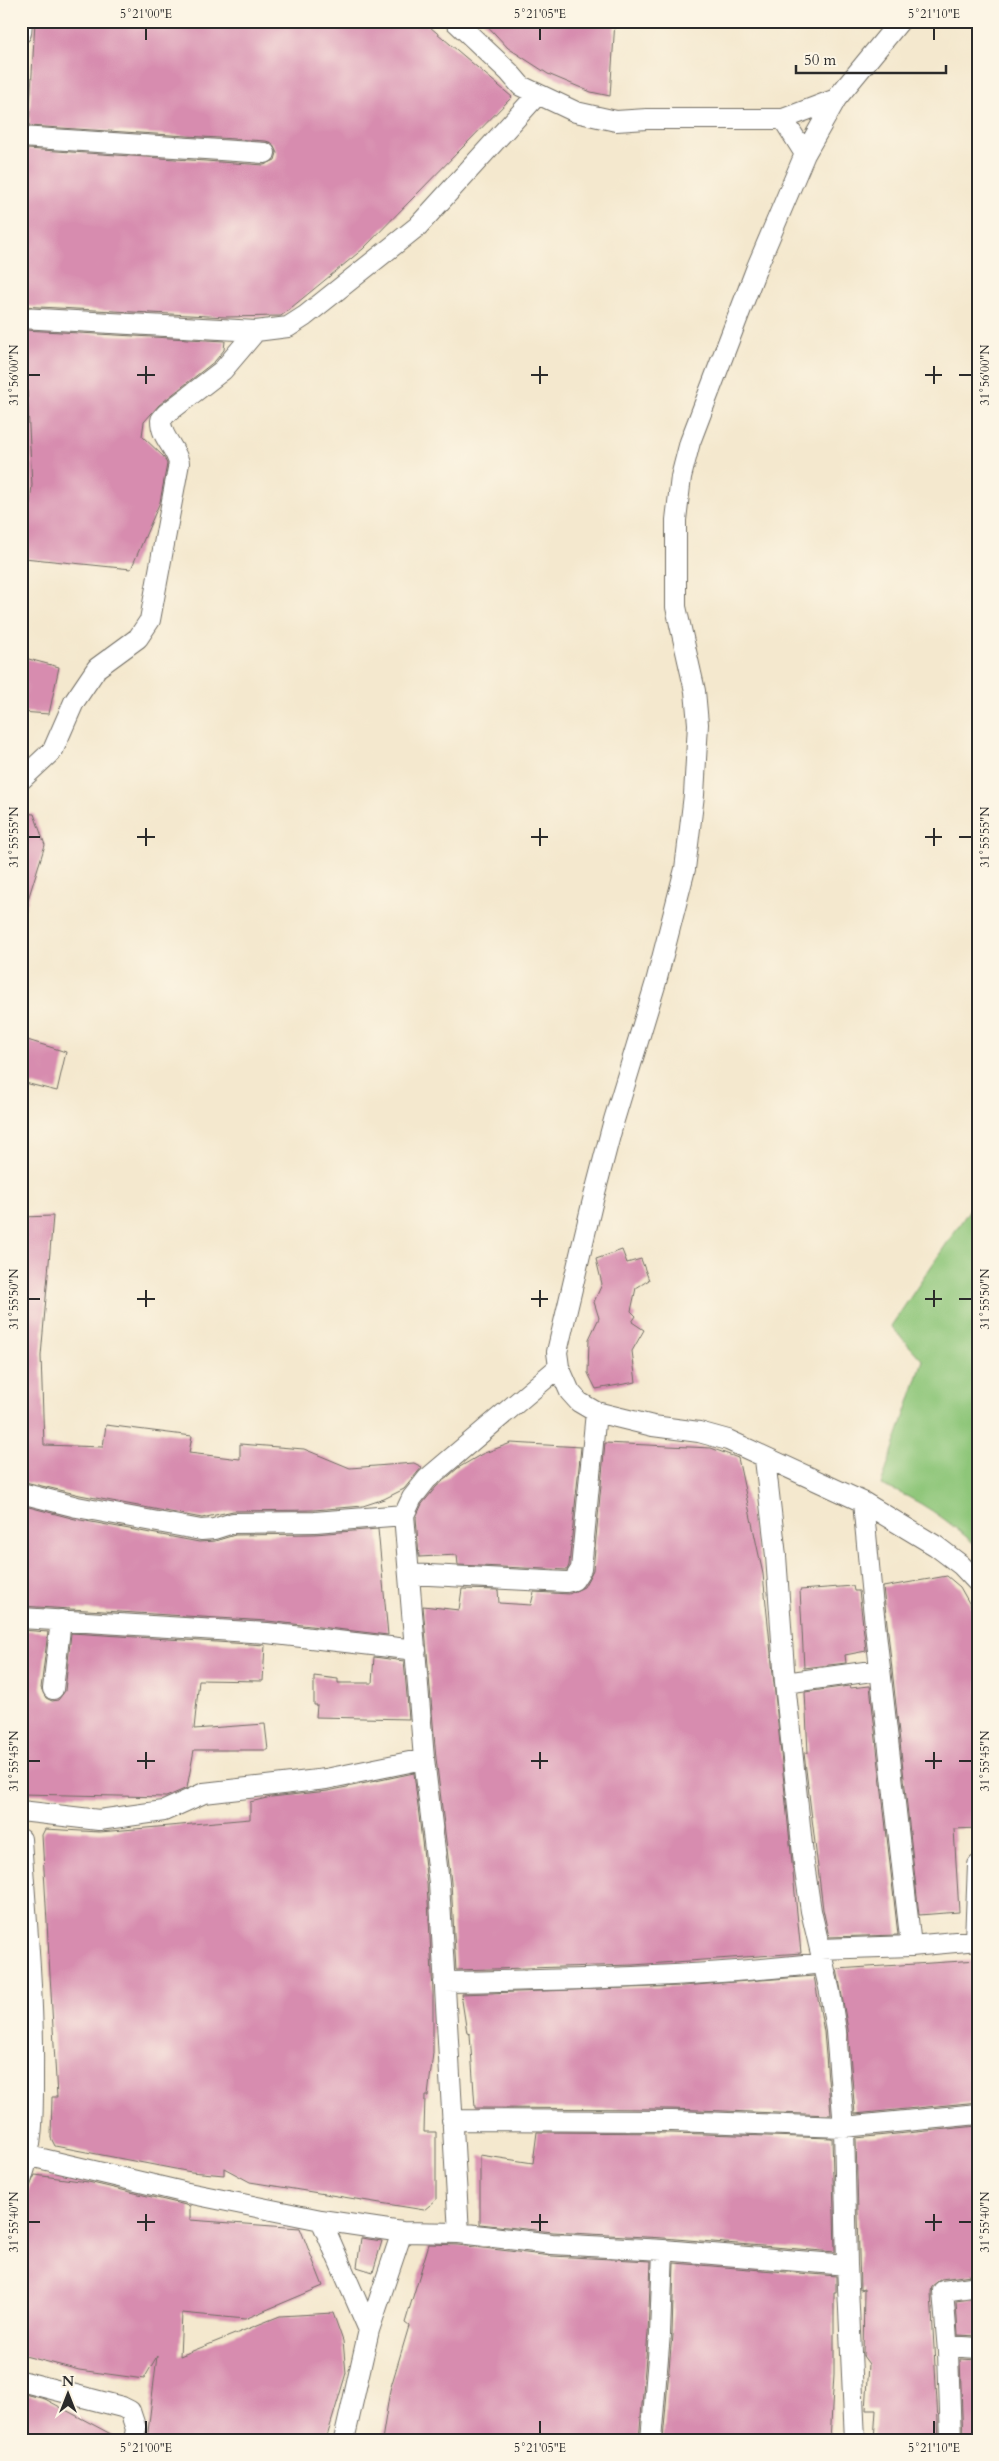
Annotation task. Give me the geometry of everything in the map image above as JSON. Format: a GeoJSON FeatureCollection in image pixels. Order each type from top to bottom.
{"type":"FeatureCollection","features":[{"type":"Feature","properties":{"kind":"street"},"geometry":{"type":"LineString","coordinates":[[21,33],[22,21]]}},
{"type":"Feature","properties":{"kind":"street"},"geometry":{"type":"LineString","coordinates":[[456,21],[521,86],[576,112],[616,121],[647,119],[783,119],[836,100]]}},
{"type":"Feature","properties":{"kind":"street"},"geometry":{"type":"LineString","coordinates":[[900,21],[836,100],[805,154],[690,442],[681,477],[676,520],[676,607],[695,691],[698,724],[694,795],[686,869],[659,973],[614,1120],[557,1352],[559,1367],[570,1392],[579,1402],[596,1412],[653,1426],[728,1440],[765,1459],[863,1502],[936,1546],[961,1565],[978,1582]]}},
{"type":"Feature","properties":{"kind":"street"},"geometry":{"type":"LineString","coordinates":[[21,318],[256,331],[288,327],[306,316],[418,226],[538,94]]}},
{"type":"Feature","properties":{"kind":"street"},"geometry":{"type":"LineString","coordinates":[[783,119],[805,154]]}},
{"type":"Feature","properties":{"kind":"street"},"geometry":{"type":"LineString","coordinates":[[21,137],[265,153]]}},
{"type":"Feature","properties":{"kind":"street"},"geometry":{"type":"LineString","coordinates":[[21,780],[53,750],[74,702],[97,668],[138,638],[150,620],[179,463],[172,446],[164,437],[161,420],[166,414],[223,370],[256,331]]}},
{"type":"Feature","properties":{"kind":"street"},"geometry":{"type":"LineString","coordinates":[[459,2233],[439,1883],[424,1759],[404,1515],[412,1498],[427,1479],[559,1367]]}},
{"type":"Feature","properties":{"kind":"street"},"geometry":{"type":"LineString","coordinates":[[410,1574],[566,1582],[574,1580],[581,1569],[596,1412]]}},
{"type":"Feature","properties":{"kind":"street"},"geometry":{"type":"LineString","coordinates":[[765,1459],[776,1556],[785,1683],[804,1864],[811,1911],[833,2011],[844,2127],[847,2265],[855,2440]]}},
{"type":"Feature","properties":{"kind":"street"},"geometry":{"type":"LineString","coordinates":[[21,1493],[77,1507],[201,1530],[214,1529],[233,1523],[315,1522],[404,1515]]}},
{"type":"Feature","properties":{"kind":"street"},"geometry":{"type":"LineString","coordinates":[[863,1502],[911,1946]]}},
{"type":"Feature","properties":{"kind":"street"},"geometry":{"type":"LineString","coordinates":[[21,1618],[268,1633],[416,1650]]}},
{"type":"Feature","properties":{"kind":"street"},"geometry":{"type":"LineString","coordinates":[[53,1689],[61,1620]]}},
{"type":"Feature","properties":{"kind":"street"},"geometry":{"type":"LineString","coordinates":[[785,1683],[880,1670]]}},
{"type":"Feature","properties":{"kind":"street"},"geometry":{"type":"LineString","coordinates":[[21,1811],[99,1820],[164,1811],[204,1793],[326,1779],[424,1759]]}},
{"type":"Feature","properties":{"kind":"street"},"geometry":{"type":"LineString","coordinates":[[21,1839],[32,2126],[30,2156],[21,2181]]}},
{"type":"Feature","properties":{"kind":"street"},"geometry":{"type":"LineString","coordinates":[[444,1982],[551,1981],[747,1971],[822,1956],[976,1940],[978,1865]]}},
{"type":"Feature","properties":{"kind":"street"},"geometry":{"type":"LineString","coordinates":[[452,2120],[672,2121],[844,2127],[978,2114]]}},
{"type":"Feature","properties":{"kind":"street"},"geometry":{"type":"LineString","coordinates":[[30,2156],[183,2192],[321,2220],[402,2232],[459,2233],[552,2244],[662,2250],[847,2265]]}},
{"type":"Feature","properties":{"kind":"street"},"geometry":{"type":"LineString","coordinates":[[321,2220],[369,2330]]}},
{"type":"Feature","properties":{"kind":"street"},"geometry":{"type":"LineString","coordinates":[[344,2440],[369,2330],[402,2232]]}},
{"type":"Feature","properties":{"kind":"street"},"geometry":{"type":"LineString","coordinates":[[651,2440],[660,2334],[662,2250]]}},
{"type":"Feature","properties":{"kind":"street"},"geometry":{"type":"LineString","coordinates":[[951,2440],[948,2346],[943,2291],[978,2286]]}},
{"type":"Feature","properties":{"kind":"street"},"geometry":{"type":"LineString","coordinates":[[948,2346],[978,2348]]}},
{"type":"Feature","properties":{"kind":"street"},"geometry":{"type":"LineString","coordinates":[[21,2381],[122,2407],[130,2411],[136,2429],[134,2440]]}},
{"type":"Feature","properties":{"kind":"green space"},"geometry":{"type":"Polygon","coordinates":[[[978,1197],[978,1547],[932,1511],[909,1497],[881,1485],[923,1361],[891,1326],[978,1197]]]}},
{"type":"Feature","properties":{"kind":"building"},"geometry":{"type":"Polygon","coordinates":[[[35,21],[423,21],[512,97],[363,249],[281,316],[226,317],[21,306],[27,149],[264,165],[275,160],[277,153],[272,143],[266,141],[29,126],[35,21]]]}},
{"type":"Feature","properties":{"kind":"building"},"geometry":{"type":"Polygon","coordinates":[[[483,21],[615,21],[610,96],[591,92],[548,74],[508,48],[483,21]]]}},
{"type":"Feature","properties":{"kind":"building"},"geometry":{"type":"Polygon","coordinates":[[[24,330],[225,341],[224,350],[215,361],[159,405],[144,422],[142,436],[164,457],[167,464],[160,502],[131,569],[24,558],[32,485],[24,330]]]}},
{"type":"Feature","properties":{"kind":"building"},"geometry":{"type":"Polygon","coordinates":[[[21,657],[59,667],[49,714],[21,712],[21,657]]]}},
{"type":"Feature","properties":{"kind":"building"},"geometry":{"type":"Polygon","coordinates":[[[21,813],[34,814],[45,845],[25,909],[21,909],[21,813]]]}},
{"type":"Feature","properties":{"kind":"building"},"geometry":{"type":"Polygon","coordinates":[[[21,1038],[66,1052],[57,1091],[21,1082],[21,1038]]]}},
{"type":"Feature","properties":{"kind":"building"},"geometry":{"type":"Polygon","coordinates":[[[53,1216],[41,1356],[44,1445],[103,1447],[106,1425],[192,1436],[189,1453],[240,1459],[240,1444],[304,1449],[350,1468],[414,1463],[422,1467],[404,1489],[384,1499],[363,1506],[314,1510],[233,1511],[202,1518],[80,1495],[21,1481],[21,1217],[53,1216]]]}},
{"type":"Feature","properties":{"kind":"building"},"geometry":{"type":"Polygon","coordinates":[[[622,1250],[627,1263],[641,1259],[649,1280],[636,1288],[631,1311],[636,1316],[632,1322],[644,1330],[632,1351],[636,1382],[596,1389],[588,1373],[589,1339],[599,1318],[594,1302],[602,1284],[596,1259],[622,1250]]]}},
{"type":"Feature","properties":{"kind":"building"},"geometry":{"type":"Polygon","coordinates":[[[511,1443],[581,1447],[567,1570],[458,1565],[457,1555],[419,1557],[416,1517],[422,1504],[436,1487],[458,1468],[482,1454],[511,1443]]]}},
{"type":"Feature","properties":{"kind":"building"},"geometry":{"type":"Polygon","coordinates":[[[605,1443],[711,1448],[738,1458],[763,1574],[801,1953],[633,1965],[456,1970],[451,1882],[436,1758],[423,1606],[459,1610],[462,1589],[498,1590],[499,1603],[531,1605],[534,1592],[569,1594],[584,1587],[593,1570],[605,1443]]]}},
{"type":"Feature","properties":{"kind":"building"},"geometry":{"type":"Polygon","coordinates":[[[21,1505],[75,1519],[199,1542],[215,1541],[235,1535],[315,1534],[378,1529],[388,1635],[268,1621],[21,1606],[21,1505]]]}},
{"type":"Feature","properties":{"kind":"building"},"geometry":{"type":"Polygon","coordinates":[[[947,1576],[960,1587],[973,1610],[978,1666],[978,1828],[954,1829],[959,1912],[919,1915],[883,1587],[947,1576]]]}},
{"type":"Feature","properties":{"kind":"building"},"geometry":{"type":"Polygon","coordinates":[[[853,1586],[854,1591],[859,1591],[866,1651],[845,1655],[846,1663],[804,1668],[800,1590],[853,1586]]]}},
{"type":"Feature","properties":{"kind":"building"},"geometry":{"type":"Polygon","coordinates":[[[21,1630],[48,1632],[41,1688],[46,1698],[52,1701],[58,1700],[65,1691],[71,1633],[265,1645],[263,1681],[199,1680],[194,1729],[265,1724],[268,1750],[194,1750],[187,1788],[166,1797],[21,1794],[21,1630]]]}},
{"type":"Feature","properties":{"kind":"building"},"geometry":{"type":"Polygon","coordinates":[[[374,1657],[404,1661],[409,1719],[316,1717],[317,1705],[314,1705],[314,1676],[338,1679],[338,1683],[372,1683],[374,1657]]]}},
{"type":"Feature","properties":{"kind":"building"},"geometry":{"type":"Polygon","coordinates":[[[849,1686],[850,1688],[870,1686],[898,1935],[829,1937],[823,1909],[804,1753],[808,1753],[805,1692],[849,1686]]]}},
{"type":"Feature","properties":{"kind":"building"},"geometry":{"type":"Polygon","coordinates":[[[414,1773],[427,1884],[433,1992],[433,2053],[428,2096],[425,2096],[424,2132],[436,2132],[436,2200],[424,2210],[250,2182],[224,2168],[224,2175],[191,2172],[55,2146],[51,2138],[52,2097],[57,2097],[42,1835],[45,1829],[100,1832],[250,1819],[250,1802],[271,1797],[328,1791],[414,1773]]]}},
{"type":"Feature","properties":{"kind":"building"},"geometry":{"type":"Polygon","coordinates":[[[978,1960],[978,2102],[855,2114],[848,2029],[837,1969],[978,1960]]]}},
{"type":"Feature","properties":{"kind":"building"},"geometry":{"type":"Polygon","coordinates":[[[814,1976],[824,2032],[831,2115],[672,2109],[475,2108],[470,2034],[467,2033],[461,1994],[682,1986],[814,1976]]]}},
{"type":"Feature","properties":{"kind":"building"},"geometry":{"type":"Polygon","coordinates":[[[978,2126],[978,2274],[941,2279],[932,2286],[931,2292],[939,2440],[874,2440],[876,2410],[866,2410],[869,2364],[863,2356],[864,2289],[860,2290],[856,2138],[978,2126]]]}},
{"type":"Feature","properties":{"kind":"building"},"geometry":{"type":"Polygon","coordinates":[[[537,2132],[672,2133],[832,2138],[835,2252],[664,2238],[553,2232],[480,2224],[480,2155],[533,2163],[537,2132]]]}},
{"type":"Feature","properties":{"kind":"building"},"geometry":{"type":"Polygon","coordinates":[[[35,2175],[88,2182],[190,2206],[190,2220],[300,2228],[323,2286],[245,2319],[182,2313],[180,2356],[280,2316],[333,2313],[343,2341],[346,2373],[326,2440],[147,2440],[157,2356],[144,2379],[79,2370],[21,2355],[22,2252],[28,2190],[35,2175]]]}},
{"type":"Feature","properties":{"kind":"building"},"geometry":{"type":"Polygon","coordinates":[[[361,2238],[382,2241],[373,2272],[357,2267],[361,2238]]]}},
{"type":"Feature","properties":{"kind":"building"},"geometry":{"type":"Polygon","coordinates":[[[429,2244],[458,2245],[551,2256],[651,2261],[648,2333],[639,2440],[382,2440],[390,2390],[409,2326],[405,2323],[429,2244]]]}},
{"type":"Feature","properties":{"kind":"building"},"geometry":{"type":"Polygon","coordinates":[[[674,2263],[836,2276],[836,2292],[834,2292],[834,2374],[830,2440],[663,2440],[672,2335],[674,2263]]]}},
{"type":"Feature","properties":{"kind":"building"},"geometry":{"type":"Polygon","coordinates":[[[978,2298],[978,2336],[958,2335],[956,2301],[978,2298]]]}},
{"type":"Feature","properties":{"kind":"building"},"geometry":{"type":"Polygon","coordinates":[[[960,2359],[978,2360],[978,2440],[963,2440],[960,2359]]]}},
{"type":"Feature","properties":{"kind":"building"},"geometry":{"type":"Polygon","coordinates":[[[21,2393],[45,2399],[122,2440],[21,2440],[21,2393]]]}}]}
